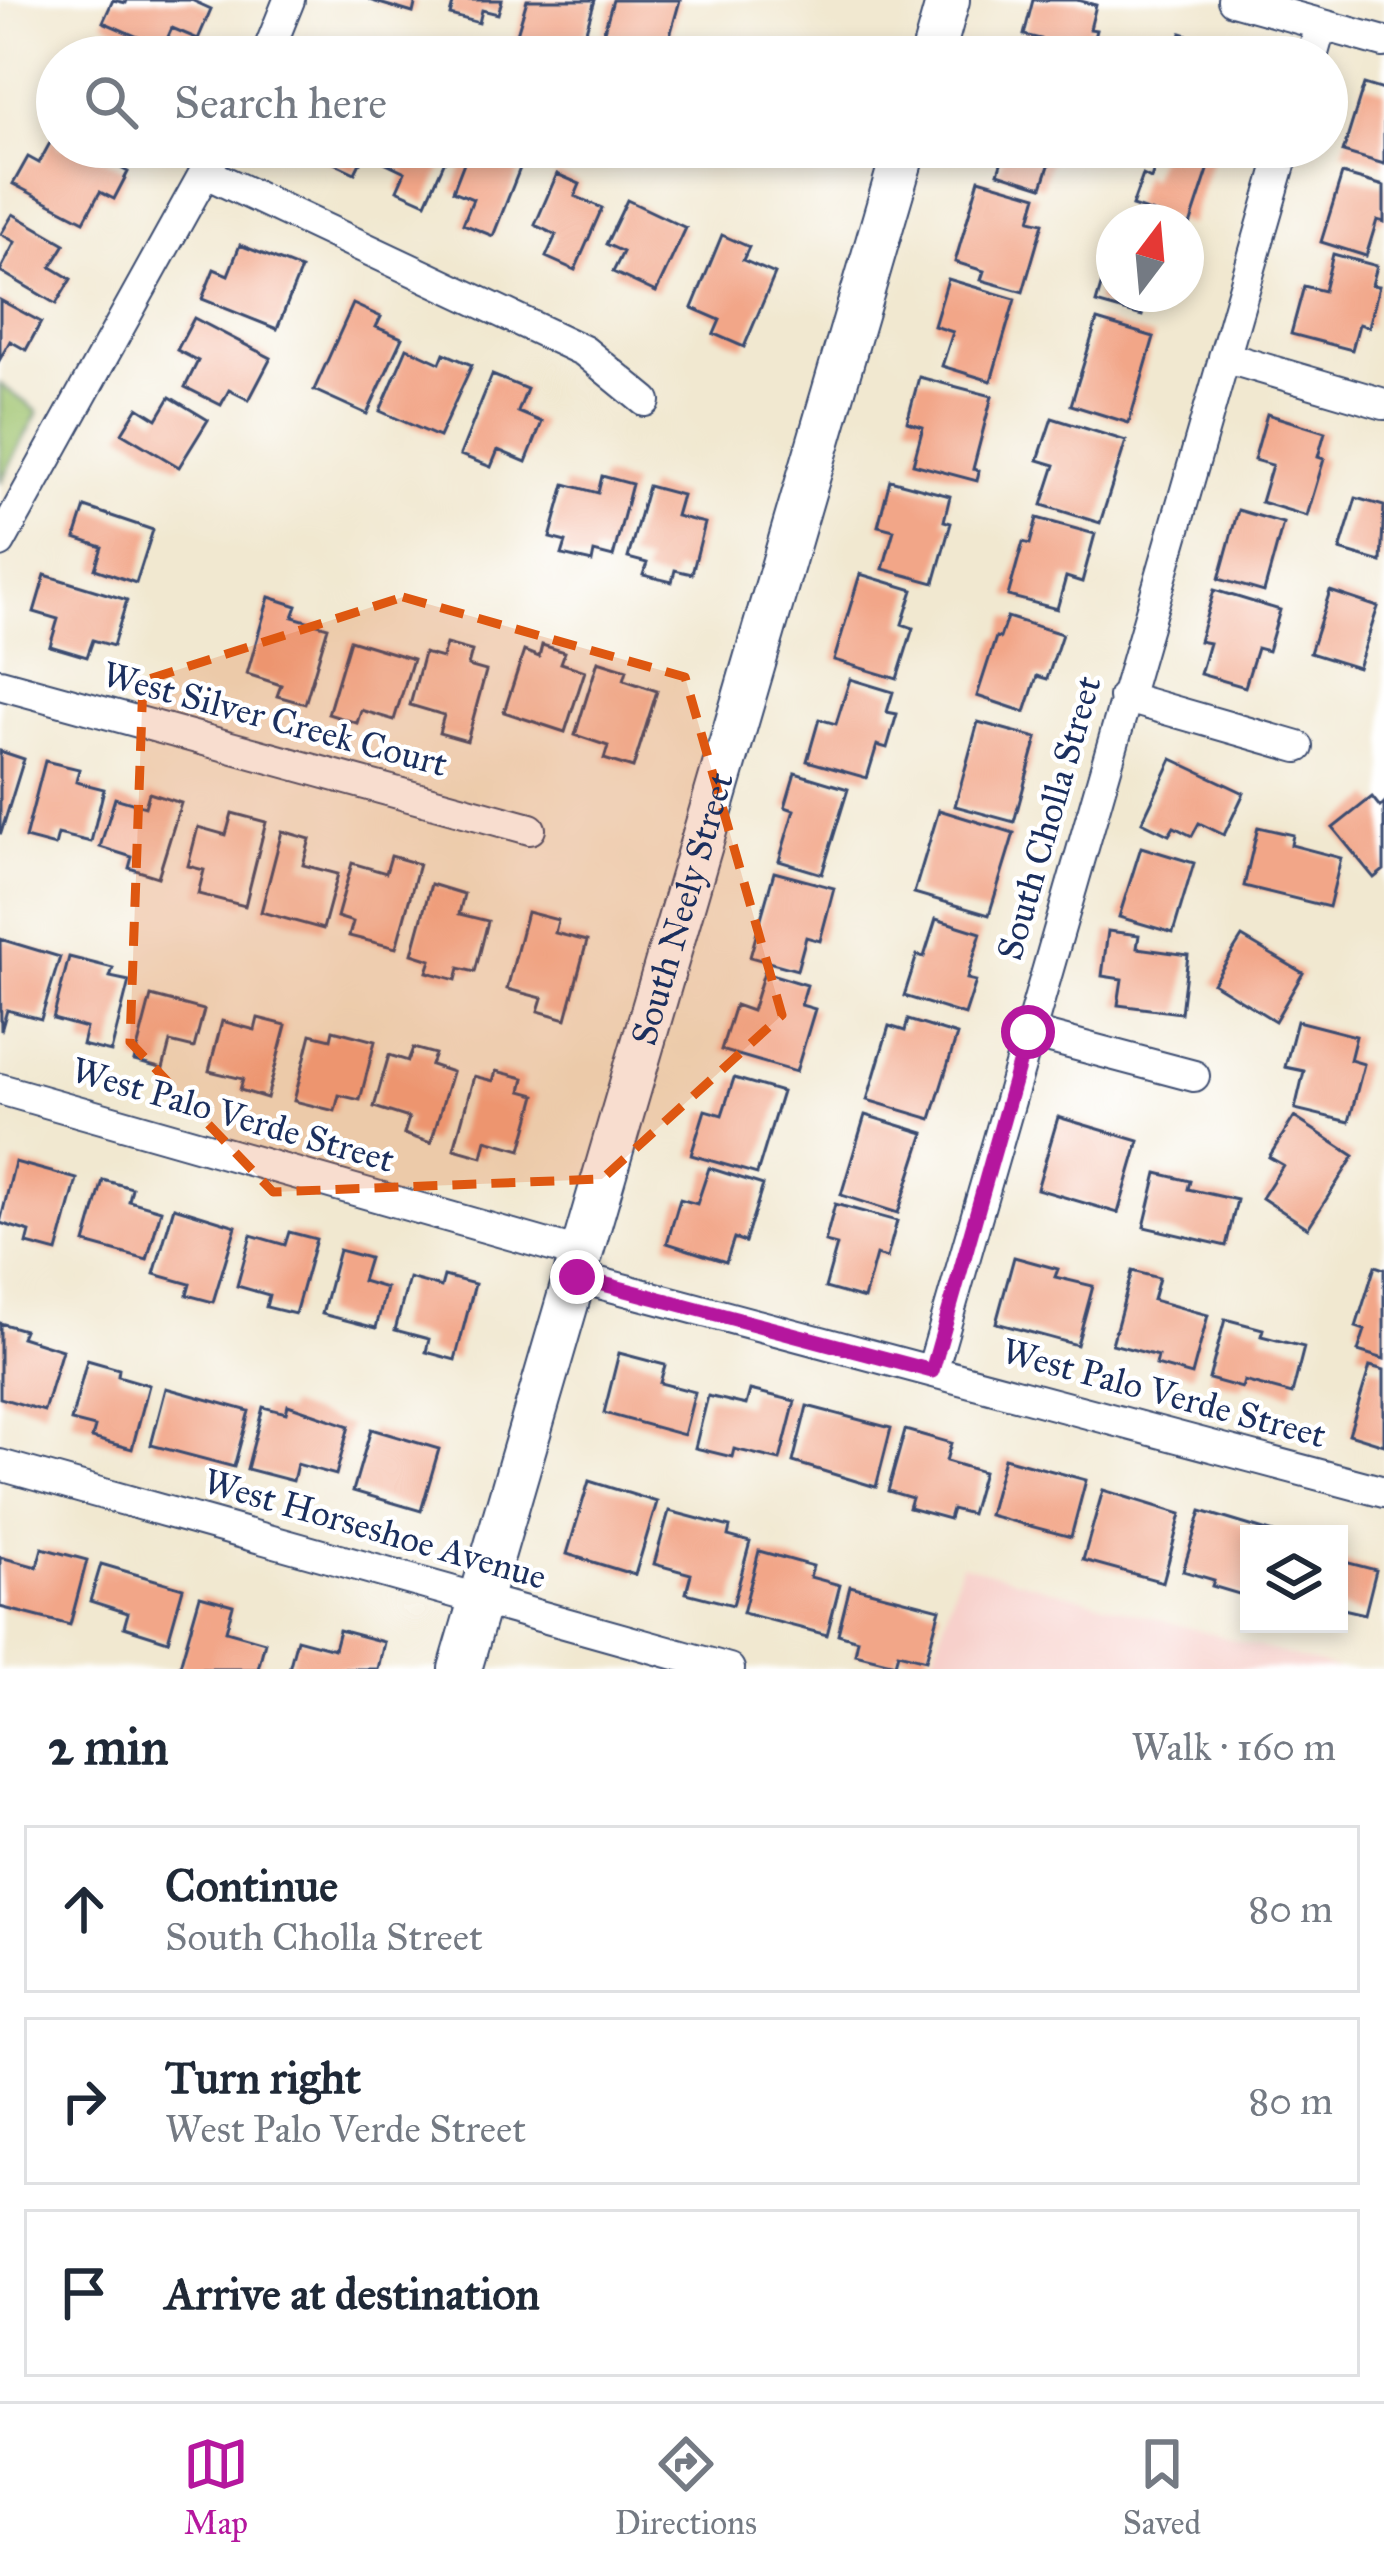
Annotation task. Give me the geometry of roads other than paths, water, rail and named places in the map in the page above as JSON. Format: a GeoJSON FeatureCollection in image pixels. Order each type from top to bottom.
{"type":"FeatureCollection","features":[{"type":"Feature","properties":{"kind":"street"},"geometry":{"type":"LineString","coordinates":[[275,36],[290,0]]}},
{"type":"Feature","properties":{"kind":"street"},"geometry":{"type":"LineString","coordinates":[[938,36],[948,0]]}},
{"type":"Feature","properties":{"kind":"street"},"geometry":{"type":"LineString","coordinates":[[1233,0],[1384,43]]}},
{"type":"Feature","properties":{"kind":"street"},"geometry":{"type":"LineString","coordinates":[[1318,36],[1321,25]]}},
{"type":"Feature","properties":{"kind":"street"},"geometry":{"type":"LineString","coordinates":[[0,542],[209,168]]}},
{"type":"Feature","properties":{"kind":"street"},"geometry":{"type":"LineString","coordinates":[[229,168],[584,351],[645,401]]}},
{"type":"Feature","properties":{"kind":"street","name":"South Neely Street"},"geometry":{"type":"LineString","coordinates":[[460,1669],[899,168]]}},
{"type":"Feature","properties":{"kind":"street","name":"South Cholla Street"},"geometry":{"type":"LineString","coordinates":[[932,1371],[1279,168]]}},
{"type":"Feature","properties":{"kind":"street"},"geometry":{"type":"LineString","coordinates":[[1224,357],[1384,404]]}},
{"type":"Feature","properties":{"kind":"street","name":"West Silver Creek Court"},"geometry":{"type":"LineString","coordinates":[[0,684],[530,829]]}},
{"type":"Feature","properties":{"kind":"street"},"geometry":{"type":"LineString","coordinates":[[1124,697],[1298,747]]}},
{"type":"Feature","properties":{"kind":"street"},"geometry":{"type":"LineString","coordinates":[[1028,1032],[1194,1076]]}},
{"type":"Feature","properties":{"kind":"street","name":"West Palo Verde Street"},"geometry":{"type":"LineString","coordinates":[[0,1089],[932,1371],[1384,1492]]}},
{"type":"Feature","properties":{"kind":"street","name":"West Horseshoe Avenue"},"geometry":{"type":"LineString","coordinates":[[0,1465],[729,1669]]}}]}
